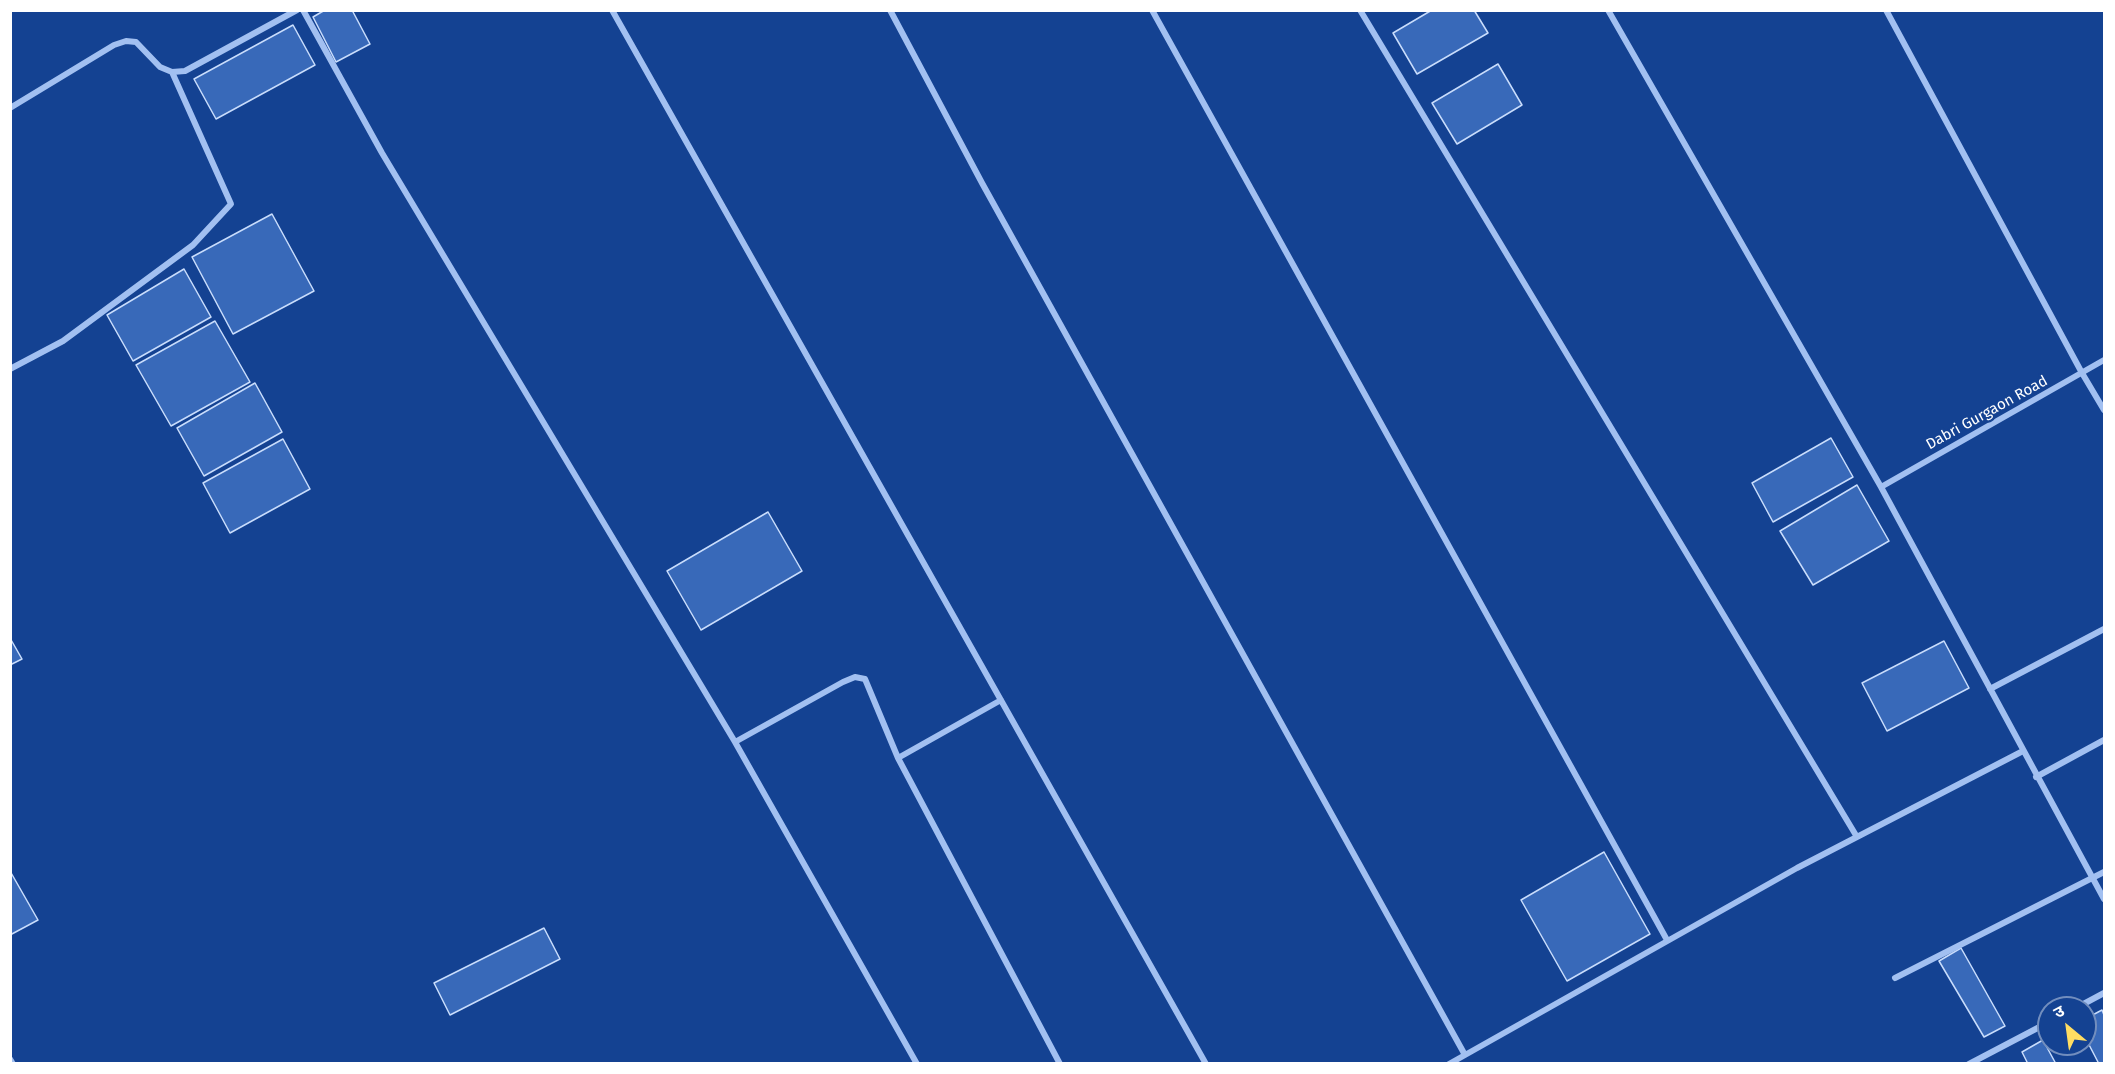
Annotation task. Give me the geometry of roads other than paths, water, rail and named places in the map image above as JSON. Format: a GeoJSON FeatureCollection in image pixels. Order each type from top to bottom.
{"type":"FeatureCollection","features":[{"type":"Feature","properties":{"kind":"street"},"geometry":{"type":"LineString","coordinates":[[10,108],[114,45],[126,41],[136,42],[160,68],[172,72],[185,71],[297,10]]}},
{"type":"Feature","properties":{"kind":"street"},"geometry":{"type":"LineString","coordinates":[[303,10],[382,153],[735,742],[917,1064]]}},
{"type":"Feature","properties":{"kind":"street"},"geometry":{"type":"LineString","coordinates":[[612,10],[1206,1064]]}},
{"type":"Feature","properties":{"kind":"street"},"geometry":{"type":"LineString","coordinates":[[890,10],[982,183],[1465,1055]]}},
{"type":"Feature","properties":{"kind":"street"},"geometry":{"type":"LineString","coordinates":[[1152,10],[1667,940]]}},
{"type":"Feature","properties":{"kind":"street"},"geometry":{"type":"LineString","coordinates":[[1360,10],[1857,837]]}},
{"type":"Feature","properties":{"kind":"street"},"geometry":{"type":"LineString","coordinates":[[1608,10],[1881,487],[2104,899]]}},
{"type":"Feature","properties":{"kind":"street"},"geometry":{"type":"LineString","coordinates":[[1886,10],[2104,410]]}},
{"type":"Feature","properties":{"kind":"street"},"geometry":{"type":"LineString","coordinates":[[10,369],[63,341],[193,245],[231,204],[172,72]]}},
{"type":"Feature","properties":{"kind":"street","name":"Dabri Gurgaon Road"},"geometry":{"type":"LineString","coordinates":[[1881,487],[2104,360]]}},
{"type":"Feature","properties":{"kind":"street"},"geometry":{"type":"LineString","coordinates":[[1990,689],[2104,629]]}},
{"type":"Feature","properties":{"kind":"street"},"geometry":{"type":"LineString","coordinates":[[735,742],[855,677],[865,679],[898,758],[1060,1064]]}},
{"type":"Feature","properties":{"kind":"street"},"geometry":{"type":"LineString","coordinates":[[898,758],[1001,700]]}},
{"type":"Feature","properties":{"kind":"street"},"geometry":{"type":"LineString","coordinates":[[2036,777],[2104,740]]}},
{"type":"Feature","properties":{"kind":"street"},"geometry":{"type":"LineString","coordinates":[[1449,1064],[1667,940],[1857,837],[2024,751]]}},
{"type":"Feature","properties":{"kind":"street"},"geometry":{"type":"LineString","coordinates":[[1895,978],[2104,872]]}},
{"type":"Feature","properties":{"kind":"street"},"geometry":{"type":"LineString","coordinates":[[1969,1064],[2037,1028]]}},
{"type":"Feature","properties":{"kind":"street"},"geometry":{"type":"LineString","coordinates":[[10,1059],[13,1064]]}}]}
